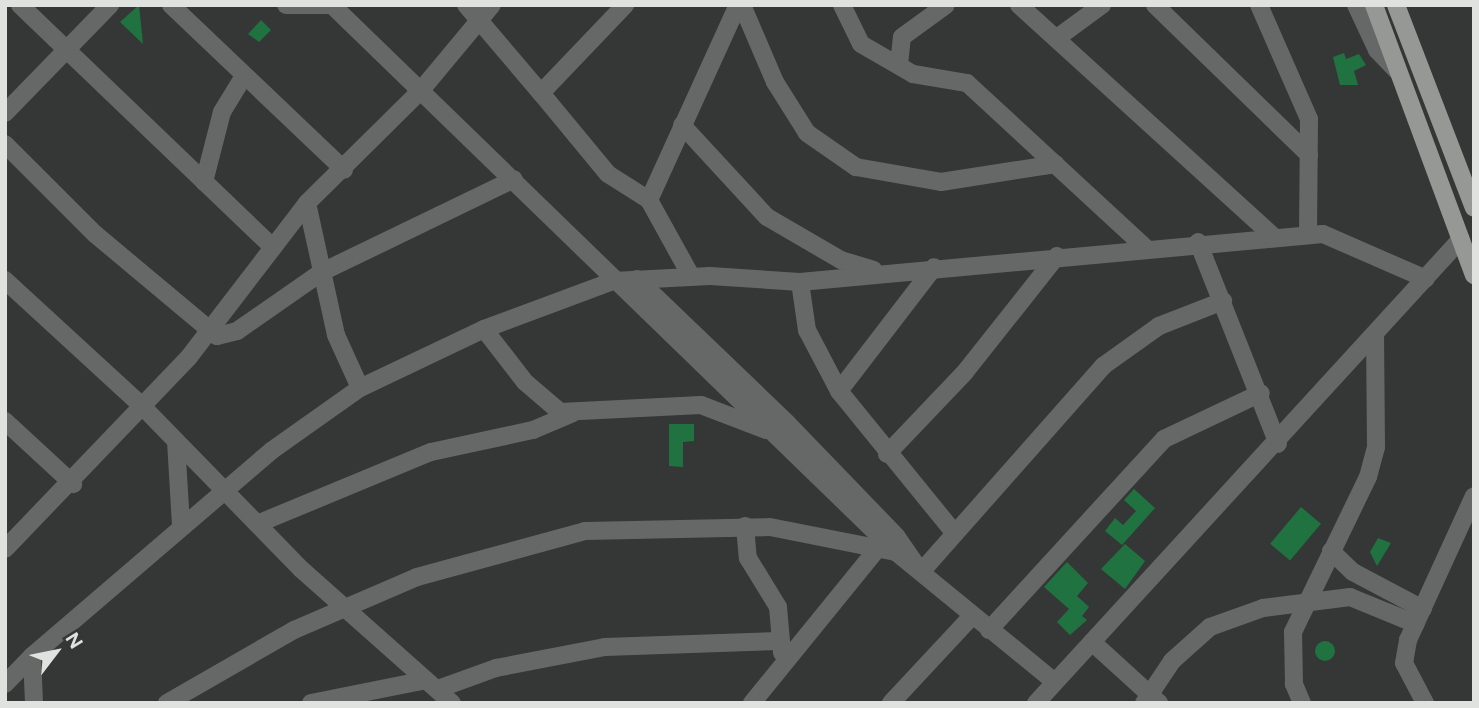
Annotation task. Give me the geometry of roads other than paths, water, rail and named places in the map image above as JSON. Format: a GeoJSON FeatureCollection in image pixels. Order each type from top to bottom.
{"type":"FeatureCollection","features":[{"type":"Feature","properties":{"kind":"main road"},"geometry":{"type":"LineString","coordinates":[[1374,5],[1474,275]]}},
{"type":"Feature","properties":{"kind":"main road"},"geometry":{"type":"LineString","coordinates":[[1396,5],[1474,208]]}},
{"type":"Feature","properties":{"kind":"street"},"geometry":{"type":"LineString","coordinates":[[20,5],[271,246]]}},
{"type":"Feature","properties":{"kind":"street"},"geometry":{"type":"LineString","coordinates":[[5,113],[110,5]]}},
{"type":"Feature","properties":{"kind":"street"},"geometry":{"type":"LineString","coordinates":[[171,5],[344,170]]}},
{"type":"Feature","properties":{"kind":"street"},"geometry":{"type":"LineString","coordinates":[[286,5],[331,5],[422,89],[613,281],[785,440],[896,552],[1055,682]]}},
{"type":"Feature","properties":{"kind":"street"},"geometry":{"type":"LineString","coordinates":[[466,5],[608,174],[649,200],[691,276]]}},
{"type":"Feature","properties":{"kind":"street"},"geometry":{"type":"LineString","coordinates":[[5,549],[74,484],[103,440],[142,406],[208,331],[271,246],[307,203],[344,170],[422,89],[492,5]]}},
{"type":"Feature","properties":{"kind":"street"},"geometry":{"type":"LineString","coordinates":[[541,93],[625,5]]}},
{"type":"Feature","properties":{"kind":"street"},"geometry":{"type":"LineString","coordinates":[[649,200],[740,5]]}},
{"type":"Feature","properties":{"kind":"street"},"geometry":{"type":"LineString","coordinates":[[740,5],[775,82],[807,133],[856,167],[941,182],[1056,164]]}},
{"type":"Feature","properties":{"kind":"street"},"geometry":{"type":"LineString","coordinates":[[842,5],[861,44],[913,74],[967,83],[1146,248]]}},
{"type":"Feature","properties":{"kind":"street"},"geometry":{"type":"LineString","coordinates":[[899,65],[902,37],[946,5]]}},
{"type":"Feature","properties":{"kind":"street"},"geometry":{"type":"LineString","coordinates":[[1019,5],[1272,235]]}},
{"type":"Feature","properties":{"kind":"street"},"geometry":{"type":"LineString","coordinates":[[1057,38],[1102,5]]}},
{"type":"Feature","properties":{"kind":"street"},"geometry":{"type":"LineString","coordinates":[[1259,5],[1309,120],[1308,235]]}},
{"type":"Feature","properties":{"kind":"street"},"geometry":{"type":"LineString","coordinates":[[1356,5],[1377,50],[1396,70]]}},
{"type":"Feature","properties":{"kind":"street"},"geometry":{"type":"LineString","coordinates":[[1164,8],[1309,155]]}},
{"type":"Feature","properties":{"kind":"street"},"geometry":{"type":"LineString","coordinates":[[204,183],[222,112],[244,76]]}},
{"type":"Feature","properties":{"kind":"street"},"geometry":{"type":"LineString","coordinates":[[682,125],[767,217],[841,260],[882,272]]}},
{"type":"Feature","properties":{"kind":"street"},"geometry":{"type":"LineString","coordinates":[[5,144],[95,234],[217,336],[237,331],[322,272],[513,179]]}},
{"type":"Feature","properties":{"kind":"street"},"geometry":{"type":"LineString","coordinates":[[307,203],[336,335],[360,388]]}},
{"type":"Feature","properties":{"kind":"street"},"geometry":{"type":"LineString","coordinates":[[5,684],[32,656],[181,525],[360,388],[484,329],[613,281],[691,276],[800,282],[1272,235],[1308,235],[1356,244],[1426,279]]}},
{"type":"Feature","properties":{"kind":"street"},"geometry":{"type":"LineString","coordinates":[[1036,703],[1278,444],[1461,239]]}},
{"type":"Feature","properties":{"kind":"street"},"geometry":{"type":"LineString","coordinates":[[1198,242],[1261,393],[1278,444]]}},
{"type":"Feature","properties":{"kind":"street"},"geometry":{"type":"LineString","coordinates":[[887,454],[965,372],[1057,256]]}},
{"type":"Feature","properties":{"kind":"street"},"geometry":{"type":"LineString","coordinates":[[839,391],[933,267]]}},
{"type":"Feature","properties":{"kind":"street"},"geometry":{"type":"LineString","coordinates":[[637,279],[787,423],[896,536],[921,572]]}},
{"type":"Feature","properties":{"kind":"street"},"geometry":{"type":"LineString","coordinates":[[5,281],[142,406],[257,524],[346,610],[452,703]]}},
{"type":"Feature","properties":{"kind":"street"},"geometry":{"type":"LineString","coordinates":[[800,282],[807,330],[839,391],[887,454],[952,530]]}},
{"type":"Feature","properties":{"kind":"street"},"geometry":{"type":"LineString","coordinates":[[921,572],[952,530],[1132,341],[1223,301]]}},
{"type":"Feature","properties":{"kind":"street"},"geometry":{"type":"LineString","coordinates":[[484,329],[541,399],[574,413]]}},
{"type":"Feature","properties":{"kind":"street"},"geometry":{"type":"LineString","coordinates":[[1302,703],[1292,657],[1304,606],[1368,477],[1376,447],[1375,336]]}},
{"type":"Feature","properties":{"kind":"street"},"geometry":{"type":"LineString","coordinates":[[989,630],[1164,439],[1261,393]]}},
{"type":"Feature","properties":{"kind":"street"},"geometry":{"type":"LineString","coordinates":[[257,524],[431,452],[533,430],[574,413],[701,405],[785,440]]}},
{"type":"Feature","properties":{"kind":"street"},"geometry":{"type":"LineString","coordinates":[[5,421],[74,484]]}},
{"type":"Feature","properties":{"kind":"street"},"geometry":{"type":"LineString","coordinates":[[176,441],[181,525]]}},
{"type":"Feature","properties":{"kind":"street"},"geometry":{"type":"LineString","coordinates":[[1425,703],[1404,663],[1419,617],[1474,496]]}},
{"type":"Feature","properties":{"kind":"street"},"geometry":{"type":"LineString","coordinates":[[167,703],[235,659],[417,577],[585,531],[744,526],[896,552]]}},
{"type":"Feature","properties":{"kind":"street"},"geometry":{"type":"LineString","coordinates":[[744,526],[748,558],[778,607],[783,660]]}},
{"type":"Feature","properties":{"kind":"street"},"geometry":{"type":"LineString","coordinates":[[752,703],[783,660],[877,549]]}},
{"type":"Feature","properties":{"kind":"street"},"geometry":{"type":"LineString","coordinates":[[1331,551],[1353,572],[1419,617]]}},
{"type":"Feature","properties":{"kind":"street"},"geometry":{"type":"LineString","coordinates":[[1092,642],[1151,700],[1172,661],[1210,627],[1263,608],[1304,606],[1350,597],[1419,617]]}},
{"type":"Feature","properties":{"kind":"street"},"geometry":{"type":"LineString","coordinates":[[891,703],[972,616]]}},
{"type":"Feature","properties":{"kind":"street"},"geometry":{"type":"LineString","coordinates":[[311,703],[432,685],[496,668],[605,647],[780,641]]}},
{"type":"Feature","properties":{"kind":"street"},"geometry":{"type":"LineString","coordinates":[[32,656],[34,703]]}}]}
